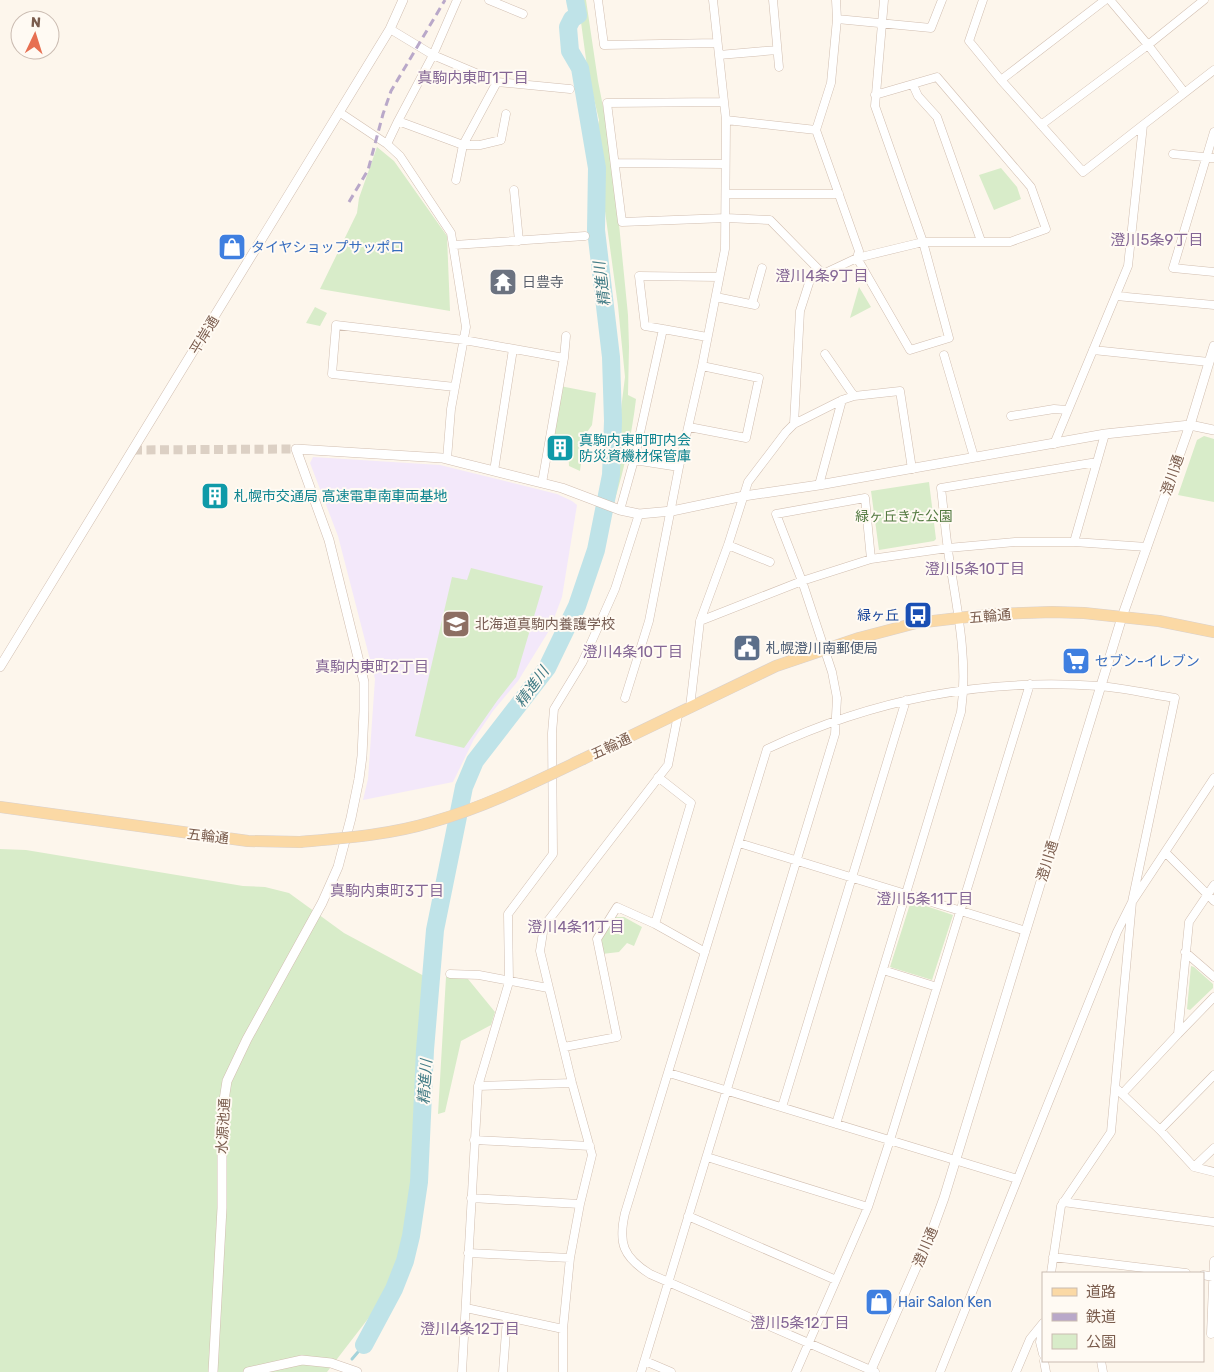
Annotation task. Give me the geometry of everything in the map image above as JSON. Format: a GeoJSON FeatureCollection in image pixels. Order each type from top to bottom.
{"type":"FeatureCollection","features":[{"type":"Feature","properties":{"kind":"main road","name":"五輪通"},"geometry":{"type":"LineString","coordinates":[[0,807],[248,841],[300,842],[370,836],[430,823],[508,795],[678,715],[776,666],[825,649],[916,624],[992,614],[1052,612],[1122,616],[1214,632]]}},
{"type":"Feature","properties":{"kind":"street","name":"平岸通"},"geometry":{"type":"LineString","coordinates":[[0,668],[390,29],[403,0]]}},
{"type":"Feature","properties":{"kind":"street"},"geometry":{"type":"LineString","coordinates":[[387,144],[433,55],[457,0]]}},
{"type":"Feature","properties":{"kind":"street"},"geometry":{"type":"LineString","coordinates":[[490,0],[523,14]]}},
{"type":"Feature","properties":{"kind":"street"},"geometry":{"type":"LineString","coordinates":[[598,0],[604,45],[717,43]]}},
{"type":"Feature","properties":{"kind":"street"},"geometry":{"type":"LineString","coordinates":[[625,698],[649,621],[672,511],[679,467],[726,249],[726,120],[712,0]]}},
{"type":"Feature","properties":{"kind":"street"},"geometry":{"type":"LineString","coordinates":[[773,0],[779,67]]}},
{"type":"Feature","properties":{"kind":"street"},"geometry":{"type":"LineString","coordinates":[[836,0],[837,19],[831,83],[816,130],[859,251],[857,258],[910,350],[949,338],[923,242],[875,106],[884,0]]}},
{"type":"Feature","properties":{"kind":"street"},"geometry":{"type":"LineString","coordinates":[[837,19],[931,28],[942,0]]}},
{"type":"Feature","properties":{"kind":"street"},"geometry":{"type":"LineString","coordinates":[[983,0],[969,41],[1083,172],[1214,70]]}},
{"type":"Feature","properties":{"kind":"street"},"geometry":{"type":"LineString","coordinates":[[1001,80],[1105,0]]}},
{"type":"Feature","properties":{"kind":"street"},"geometry":{"type":"LineString","coordinates":[[1110,0],[1184,92]]}},
{"type":"Feature","properties":{"kind":"street"},"geometry":{"type":"LineString","coordinates":[[1041,125],[1148,45],[1204,0]]}},
{"type":"Feature","properties":{"kind":"street"},"geometry":{"type":"LineString","coordinates":[[390,29],[433,55],[497,82],[570,89]]}},
{"type":"Feature","properties":{"kind":"street"},"geometry":{"type":"LineString","coordinates":[[719,55],[777,50]]}},
{"type":"Feature","properties":{"kind":"street"},"geometry":{"type":"LineString","coordinates":[[794,424],[800,311],[810,280],[857,258],[923,242],[1010,242],[1046,229],[1031,187],[938,77],[875,95]]}},
{"type":"Feature","properties":{"kind":"street"},"geometry":{"type":"LineString","coordinates":[[456,180],[463,145],[497,82]]}},
{"type":"Feature","properties":{"kind":"street"},"geometry":{"type":"LineString","coordinates":[[913,85],[918,96],[937,117],[981,241]]}},
{"type":"Feature","properties":{"kind":"street"},"geometry":{"type":"LineString","coordinates":[[723,102],[607,104],[622,222],[726,218],[770,220],[822,273]]}},
{"type":"Feature","properties":{"kind":"street"},"geometry":{"type":"LineString","coordinates":[[339,112],[387,144],[400,156],[451,232],[466,327],[451,409],[447,459],[542,483],[617,509],[640,514],[672,511],[744,496],[819,485],[1105,434],[1190,425],[1214,430]]}},
{"type":"Feature","properties":{"kind":"street"},"geometry":{"type":"LineString","coordinates":[[398,122],[463,145],[480,145],[501,140],[506,114]]}},
{"type":"Feature","properties":{"kind":"street"},"geometry":{"type":"LineString","coordinates":[[726,120],[816,130]]}},
{"type":"Feature","properties":{"kind":"street"},"geometry":{"type":"LineString","coordinates":[[1054,444],[1128,266],[1143,126]]}},
{"type":"Feature","properties":{"kind":"street"},"geometry":{"type":"LineString","coordinates":[[1214,132],[1210,158],[1174,268],[1214,272]]}},
{"type":"Feature","properties":{"kind":"street"},"geometry":{"type":"LineString","coordinates":[[1173,154],[1210,158]]}},
{"type":"Feature","properties":{"kind":"street"},"geometry":{"type":"LineString","coordinates":[[615,163],[725,164]]}},
{"type":"Feature","properties":{"kind":"street"},"geometry":{"type":"LineString","coordinates":[[514,190],[519,241]]}},
{"type":"Feature","properties":{"kind":"street"},"geometry":{"type":"LineString","coordinates":[[726,194],[839,194]]}},
{"type":"Feature","properties":{"kind":"street"},"geometry":{"type":"LineString","coordinates":[[454,245],[585,236]]}},
{"type":"Feature","properties":{"kind":"street"},"geometry":{"type":"LineString","coordinates":[[716,297],[753,304],[762,268]]}},
{"type":"Feature","properties":{"kind":"street"},"geometry":{"type":"LineString","coordinates":[[707,337],[645,326],[640,276],[719,277]]}},
{"type":"Feature","properties":{"kind":"street"},"geometry":{"type":"LineString","coordinates":[[1116,296],[1214,305]]}},
{"type":"Feature","properties":{"kind":"street"},"geometry":{"type":"LineString","coordinates":[[455,387],[332,374],[336,325],[464,340],[564,358]]}},
{"type":"Feature","properties":{"kind":"street"},"geometry":{"type":"LineString","coordinates":[[617,509],[634,460],[663,329]]}},
{"type":"Feature","properties":{"kind":"street"},"geometry":{"type":"LineString","coordinates":[[542,483],[564,358],[566,336]]}},
{"type":"Feature","properties":{"kind":"street","name":"澄川通"},"geometry":{"type":"LineString","coordinates":[[872,1371],[932,1231],[1122,616],[1190,425],[1214,346]]}},
{"type":"Feature","properties":{"kind":"street"},"geometry":{"type":"LineString","coordinates":[[494,471],[513,349]]}},
{"type":"Feature","properties":{"kind":"street"},"geometry":{"type":"LineString","coordinates":[[1093,350],[1209,362]]}},
{"type":"Feature","properties":{"kind":"street"},"geometry":{"type":"LineString","coordinates":[[825,354],[854,396]]}},
{"type":"Feature","properties":{"kind":"street"},"geometry":{"type":"LineString","coordinates":[[944,355],[974,457]]}},
{"type":"Feature","properties":{"kind":"street"},"geometry":{"type":"LineString","coordinates":[[689,427],[746,438],[759,378],[702,366]]}},
{"type":"Feature","properties":{"kind":"street"},"geometry":{"type":"LineString","coordinates":[[690,708],[700,621],[728,545],[748,482],[786,432],[794,424],[842,400],[854,396],[900,391],[912,469]]}},
{"type":"Feature","properties":{"kind":"street"},"geometry":{"type":"LineString","coordinates":[[819,485],[842,400]]}},
{"type":"Feature","properties":{"kind":"street"},"geometry":{"type":"LineString","coordinates":[[1011,416],[1054,409],[1067,410]]}},
{"type":"Feature","properties":{"kind":"street"},"geometry":{"type":"LineString","coordinates":[[1074,542],[1105,434]]}},
{"type":"Feature","properties":{"kind":"street","name":"水源池通"},"geometry":{"type":"LineString","coordinates":[[213,1372],[222,1208],[222,1113],[227,1081],[247,1039],[322,903],[338,867],[359,778],[364,711],[364,682],[329,540],[296,449],[447,459]]}},
{"type":"Feature","properties":{"kind":"street"},"geometry":{"type":"LineString","coordinates":[[634,460],[679,467]]}},
{"type":"Feature","properties":{"kind":"street"},"geometry":{"type":"LineString","coordinates":[[836,1124],[962,712],[965,689],[959,619],[941,488],[1097,462]]}},
{"type":"Feature","properties":{"kind":"street"},"geometry":{"type":"LineString","coordinates":[[641,1372],[798,860],[831,748],[836,720],[837,698],[825,649],[776,514],[865,498],[871,559]]}},
{"type":"Feature","properties":{"kind":"street"},"geometry":{"type":"LineString","coordinates":[[462,1372],[478,1086],[509,982],[508,914],[553,854],[552,733],[554,709],[582,663],[615,589],[640,514]]}},
{"type":"Feature","properties":{"kind":"street"},"geometry":{"type":"LineString","coordinates":[[700,621],[802,582],[871,559],[948,548],[1015,542],[1074,542],[1147,547]]}},
{"type":"Feature","properties":{"kind":"street"},"geometry":{"type":"LineString","coordinates":[[728,545],[770,562]]}},
{"type":"Feature","properties":{"kind":"street"},"geometry":{"type":"LineString","coordinates":[[796,1372],[868,1207],[1030,684]]}},
{"type":"Feature","properties":{"kind":"street"},"geometry":{"type":"LineString","coordinates":[[872,1371],[650,1274],[636,1265],[626,1253],[621,1238],[626,1213],[768,749],[801,733],[836,720],[906,700],[965,689],[1030,684],[1101,686],[1174,698],[1132,902],[1111,1132],[1063,1202],[1051,1272]]}},
{"type":"Feature","properties":{"kind":"street"},"geometry":{"type":"LineString","coordinates":[[782,1107],[906,700]]}},
{"type":"Feature","properties":{"kind":"street"},"geometry":{"type":"LineString","coordinates":[[563,1372],[563,1329],[570,1258],[580,1204],[592,1155],[572,1083],[540,951],[544,926],[668,765],[678,715]]}},
{"type":"Feature","properties":{"kind":"street"},"geometry":{"type":"LineString","coordinates":[[655,924],[691,803],[658,777]]}},
{"type":"Feature","properties":{"kind":"street"},"geometry":{"type":"LineString","coordinates":[[940,1372],[1116,932],[1132,902],[1214,778]]}},
{"type":"Feature","properties":{"kind":"street"},"geometry":{"type":"LineString","coordinates":[[739,843],[1026,931]]}},
{"type":"Feature","properties":{"kind":"street"},"geometry":{"type":"LineString","coordinates":[[1166,853],[1214,901]]}},
{"type":"Feature","properties":{"kind":"street"},"geometry":{"type":"LineString","coordinates":[[1178,1034],[1188,922],[1214,885]]}},
{"type":"Feature","properties":{"kind":"street"},"geometry":{"type":"LineString","coordinates":[[564,1047],[617,1037],[597,939],[617,907],[655,924],[705,952]]}},
{"type":"Feature","properties":{"kind":"street"},"geometry":{"type":"LineString","coordinates":[[1186,952],[1214,977]]}},
{"type":"Feature","properties":{"kind":"street"},"geometry":{"type":"LineString","coordinates":[[883,970],[937,987]]}},
{"type":"Feature","properties":{"kind":"street"},"geometry":{"type":"LineString","coordinates":[[450,974],[479,975],[548,988]]}},
{"type":"Feature","properties":{"kind":"street"},"geometry":{"type":"LineString","coordinates":[[1122,1094],[1214,997]]}},
{"type":"Feature","properties":{"kind":"street"},"geometry":{"type":"LineString","coordinates":[[669,1073],[1017,1179]]}},
{"type":"Feature","properties":{"kind":"street"},"geometry":{"type":"LineString","coordinates":[[1160,1130],[1214,1075]]}},
{"type":"Feature","properties":{"kind":"street"},"geometry":{"type":"LineString","coordinates":[[478,1086],[572,1083]]}},
{"type":"Feature","properties":{"kind":"street"},"geometry":{"type":"LineString","coordinates":[[1116,1086],[1194,1167],[1214,1172]]}},
{"type":"Feature","properties":{"kind":"street"},"geometry":{"type":"LineString","coordinates":[[474,1140],[590,1146]]}},
{"type":"Feature","properties":{"kind":"street"},"geometry":{"type":"LineString","coordinates":[[1194,1167],[1214,1148]]}},
{"type":"Feature","properties":{"kind":"street"},"geometry":{"type":"LineString","coordinates":[[707,1157],[868,1207]]}},
{"type":"Feature","properties":{"kind":"street"},"geometry":{"type":"LineString","coordinates":[[471,1198],[580,1204]]}},
{"type":"Feature","properties":{"kind":"street"},"geometry":{"type":"LineString","coordinates":[[1063,1202],[1214,1222]]}},
{"type":"Feature","properties":{"kind":"street"},"geometry":{"type":"LineString","coordinates":[[688,1216],[836,1280]]}},
{"type":"Feature","properties":{"kind":"street"},"geometry":{"type":"LineString","coordinates":[[468,1253],[570,1258]]}},
{"type":"Feature","properties":{"kind":"street"},"geometry":{"type":"LineString","coordinates":[[1053,1257],[1178,1272]]}},
{"type":"Feature","properties":{"kind":"street"},"geometry":{"type":"LineString","coordinates":[[1209,1334],[1214,1262]]}},
{"type":"Feature","properties":{"kind":"street"},"geometry":{"type":"LineString","coordinates":[[466,1308],[563,1329]]}},
{"type":"Feature","properties":{"kind":"street"},"geometry":{"type":"LineString","coordinates":[[503,1372],[508,1318]]}},
{"type":"Feature","properties":{"kind":"street"},"geometry":{"type":"LineString","coordinates":[[1016,1372],[1030,1339],[1042,1324]]}},
{"type":"Feature","properties":{"kind":"street"},"geometry":{"type":"LineString","coordinates":[[1042,1332],[1040,1342],[1042,1350]]}},
{"type":"Feature","properties":{"kind":"street"},"geometry":{"type":"LineString","coordinates":[[248,1372],[302,1360],[331,1363],[357,1372]]}},
{"type":"Feature","properties":{"kind":"street"},"geometry":{"type":"LineString","coordinates":[[645,1361],[670,1372]]}},
{"type":"Feature","properties":{"kind":"shaded area","name":"北海道真駒内養護学校"},"geometry":{"type":"Polygon","coordinates":[[[313,457],[440,465],[557,494],[577,505],[562,597],[550,629],[518,681],[493,711],[474,739],[453,782],[363,800],[368,779],[375,679],[338,536],[310,463],[313,457]]]}},
{"type":"Feature","properties":{"kind":"green space"},"geometry":{"type":"Polygon","coordinates":[[[578,0],[586,0],[598,81],[609,137],[628,315],[628,395],[636,399],[628,449],[615,499],[610,497],[625,377],[618,306],[595,138],[599,120],[588,74],[578,0]]]}},
{"type":"Feature","properties":{"kind":"green space"},"geometry":{"type":"Polygon","coordinates":[[[377,147],[394,161],[447,236],[450,311],[320,289],[357,213],[359,198],[377,147]]]}},
{"type":"Feature","properties":{"kind":"green space"},"geometry":{"type":"Polygon","coordinates":[[[1001,168],[1017,187],[1021,199],[994,210],[979,175],[1001,168]]]}},
{"type":"Feature","properties":{"kind":"green space"},"geometry":{"type":"Polygon","coordinates":[[[859,287],[871,307],[850,318],[859,287]]]}},
{"type":"Feature","properties":{"kind":"green space"},"geometry":{"type":"Polygon","coordinates":[[[315,307],[327,313],[320,326],[306,323],[315,307]]]}},
{"type":"Feature","properties":{"kind":"green space"},"geometry":{"type":"Polygon","coordinates":[[[560,386],[596,393],[592,425],[585,435],[580,471],[569,466],[568,447],[549,445],[560,386]]]}},
{"type":"Feature","properties":{"kind":"green space"},"geometry":{"type":"Polygon","coordinates":[[[1204,436],[1214,439],[1214,502],[1178,495],[1197,440],[1204,436]]]}},
{"type":"Feature","properties":{"kind":"green space","name":"緑ヶ丘きた公園"},"geometry":{"type":"Polygon","coordinates":[[[929,482],[936,539],[934,541],[879,550],[871,491],[929,482]]]}},
{"type":"Feature","properties":{"kind":"green space"},"geometry":{"type":"Polygon","coordinates":[[[471,568],[543,586],[516,677],[464,748],[415,736],[452,577],[467,580],[471,568]]]}},
{"type":"Feature","properties":{"kind":"green space"},"geometry":{"type":"Polygon","coordinates":[[[0,849],[26,850],[243,886],[265,887],[289,893],[344,933],[426,977],[414,1187],[402,1258],[384,1298],[327,1372],[0,1372],[0,849]]]}},
{"type":"Feature","properties":{"kind":"green space"},"geometry":{"type":"Polygon","coordinates":[[[911,901],[953,915],[932,980],[890,967],[911,901]]]}},
{"type":"Feature","properties":{"kind":"green space"},"geometry":{"type":"Polygon","coordinates":[[[613,917],[624,917],[642,927],[634,946],[627,943],[619,952],[602,954],[600,940],[613,917]]]}},
{"type":"Feature","properties":{"kind":"green space"},"geometry":{"type":"Polygon","coordinates":[[[1191,966],[1213,984],[1213,988],[1190,1010],[1187,1009],[1191,966]]]}},
{"type":"Feature","properties":{"kind":"green space"},"geometry":{"type":"Polygon","coordinates":[[[446,977],[468,979],[495,1012],[491,1025],[461,1041],[445,1112],[438,1114],[446,977]]]}},
{"type":"Feature","properties":{"kind":"waterway","name":"精進川"},"geometry":{"type":"LineString","coordinates":[[364,1345],[394,1289],[405,1261],[411,1236],[419,1182],[425,1050],[435,930],[464,787],[475,761],[547,668],[577,606],[596,550],[611,475],[613,421],[611,357],[596,230],[597,168],[580,68],[570,51],[568,27],[572,19],[578,15],[575,0]]}},
{"type":"Feature","properties":{"kind":"waterway","name":"精進川"},"geometry":{"type":"LineString","coordinates":[[352,1359],[364,1345]]}},
{"type":"Feature","properties":{"kind":"tunnel"},"geometry":{"type":"LineString","coordinates":[[133,450],[296,449]]}},
{"type":"Feature","properties":{"kind":"railway"},"geometry":{"type":"LineString","coordinates":[[349,202],[368,170],[391,91],[445,0]]}},
{"type":"Feature","properties":{"kind":"place","name":"タイヤショップサッポロ"},"geometry":{"type":"Point","coordinates":[232,247]}},
{"type":"Feature","properties":{"kind":"place","name":"日豊寺"},"geometry":{"type":"Point","coordinates":[503,282]}},
{"type":"Feature","properties":{"kind":"place","name":"真駒内東町町内会 防災資機材保管庫"},"geometry":{"type":"Point","coordinates":[560,448]}},
{"type":"Feature","properties":{"kind":"place","name":"札幌市交通局 高速電車南車両基地"},"geometry":{"type":"Point","coordinates":[215,496]}},
{"type":"Feature","properties":{"kind":"place","name":"緑ヶ丘"},"geometry":{"type":"Point","coordinates":[918,615]}},
{"type":"Feature","properties":{"kind":"place","name":"北海道真駒内養護学校"},"geometry":{"type":"Point","coordinates":[456,624]}},
{"type":"Feature","properties":{"kind":"place","name":"札幌澄川南郵便局"},"geometry":{"type":"Point","coordinates":[747,648]}},
{"type":"Feature","properties":{"kind":"place","name":"セブン-イレブン"},"geometry":{"type":"Point","coordinates":[1076,661]}},
{"type":"Feature","properties":{"kind":"place","name":"Hair Salon Ken"},"geometry":{"type":"Point","coordinates":[879,1302]}},
{"type":"Feature","properties":{"kind":"district","name":"真駒内東町1丁目"},"geometry":{"type":"Point","coordinates":[473,78]}},
{"type":"Feature","properties":{"kind":"district","name":"澄川5条9丁目"},"geometry":{"type":"Point","coordinates":[1157,240]}},
{"type":"Feature","properties":{"kind":"district","name":"澄川4条9丁目"},"geometry":{"type":"Point","coordinates":[822,276]}},
{"type":"Feature","properties":{"kind":"district","name":"澄川5条10丁目"},"geometry":{"type":"Point","coordinates":[975,569]}},
{"type":"Feature","properties":{"kind":"district","name":"澄川4条10丁目"},"geometry":{"type":"Point","coordinates":[633,652]}},
{"type":"Feature","properties":{"kind":"district","name":"真駒内東町2丁目"},"geometry":{"type":"Point","coordinates":[372,667]}},
{"type":"Feature","properties":{"kind":"district","name":"真駒内東町3丁目"},"geometry":{"type":"Point","coordinates":[387,891]}},
{"type":"Feature","properties":{"kind":"district","name":"澄川5条11丁目"},"geometry":{"type":"Point","coordinates":[925,899]}},
{"type":"Feature","properties":{"kind":"district","name":"澄川4条11丁目"},"geometry":{"type":"Point","coordinates":[576,927]}},
{"type":"Feature","properties":{"kind":"district","name":"澄川5条12丁目"},"geometry":{"type":"Point","coordinates":[800,1323]}},
{"type":"Feature","properties":{"kind":"district","name":"澄川4条12丁目"},"geometry":{"type":"Point","coordinates":[470,1329]}}]}
